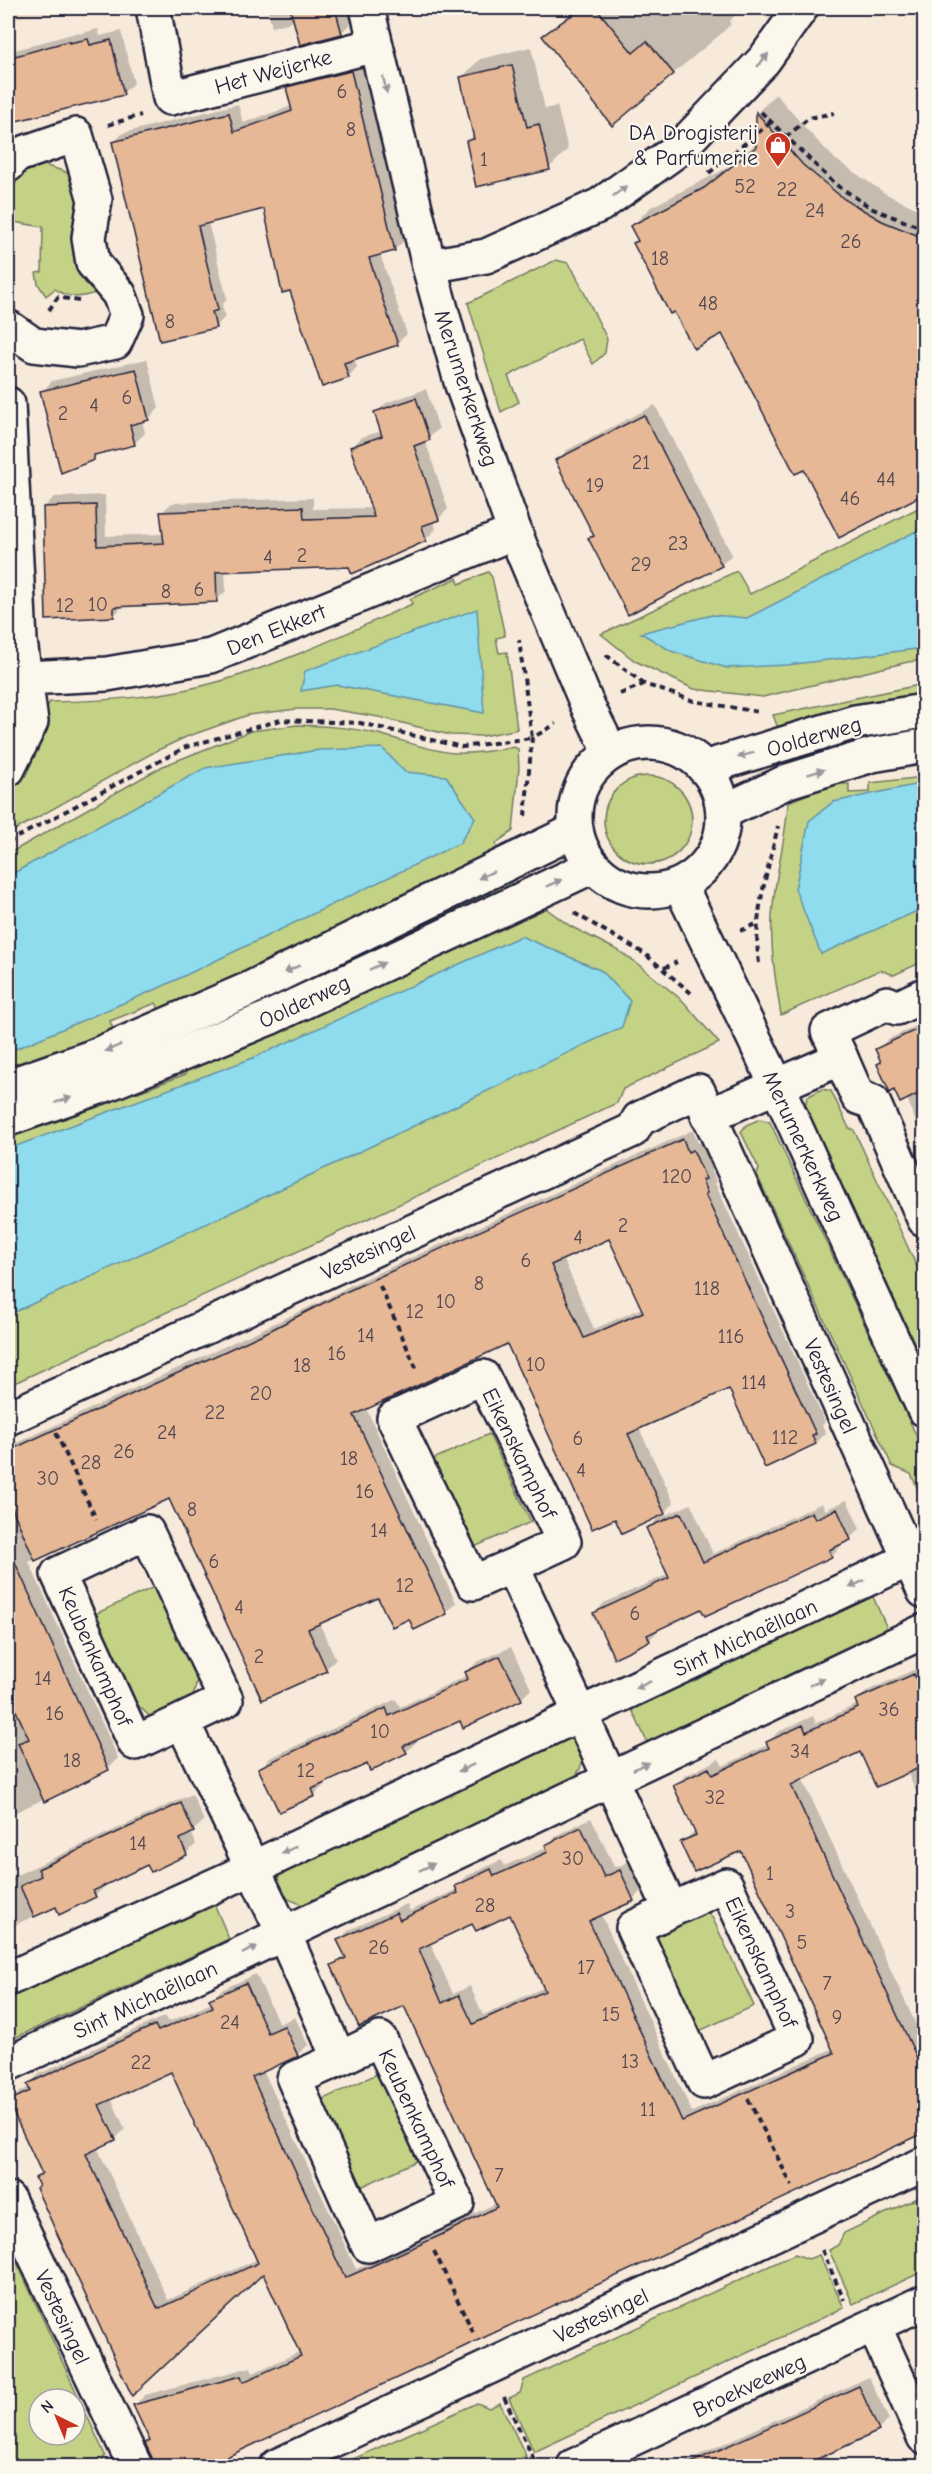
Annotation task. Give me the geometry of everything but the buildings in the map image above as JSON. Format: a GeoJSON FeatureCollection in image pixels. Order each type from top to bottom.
{"type":"FeatureCollection","features":[{"type":"Feature","properties":{"kind":"street"},"geometry":{"type":"LineString","coordinates":[[153,8],[170,98]]}},
{"type":"Feature","properties":{"kind":"street","name":"Merumerkerkweg"},"geometry":{"type":"LineString","coordinates":[[367,8],[429,266],[462,385],[515,532],[589,709],[611,753]]}},
{"type":"Feature","properties":{"kind":"street"},"geometry":{"type":"LineString","coordinates":[[429,266],[486,255],[600,205],[680,148],[764,60],[801,8]]}},
{"type":"Feature","properties":{"kind":"street","name":"Het Weijerke"},"geometry":{"type":"LineString","coordinates":[[170,98],[375,45]]}},
{"type":"Feature","properties":{"kind":"street"},"geometry":{"type":"LineString","coordinates":[[8,165],[12,157],[76,135],[95,201],[89,238],[93,263],[119,294],[127,315],[114,342],[78,350],[34,345],[18,334]]}},
{"type":"Feature","properties":{"kind":"street"},"geometry":{"type":"LineString","coordinates":[[8,404],[20,641],[16,677],[31,722],[8,769]]}},
{"type":"Feature","properties":{"kind":"street","name":"Den Ekkert"},"geometry":{"type":"LineString","coordinates":[[16,677],[106,674],[211,656],[515,532]]}},
{"type":"Feature","properties":{"kind":"street","name":"Oolderweg"},"geometry":{"type":"LineString","coordinates":[[704,768],[855,722],[924,711]]}},
{"type":"Feature","properties":{"kind":"street"},"geometry":{"type":"LineString","coordinates":[[634,743],[654,743],[688,752],[704,768],[718,788],[723,812],[719,843],[699,874],[680,885],[646,891],[617,884],[593,866],[582,848],[576,830],[575,809],[582,787],[594,767],[611,753],[634,743]]}},
{"type":"Feature","properties":{"kind":"street","name":"Oolderweg"},"geometry":{"type":"LineString","coordinates":[[723,812],[788,781],[872,755],[924,746]]}},
{"type":"Feature","properties":{"kind":"street","name":"Oolderweg"},"geometry":{"type":"LineString","coordinates":[[8,1086],[92,1057],[247,990],[576,830]]}},
{"type":"Feature","properties":{"kind":"street","name":"Oolderweg"},"geometry":{"type":"LineString","coordinates":[[8,1119],[105,1085],[270,1018],[548,885],[593,866]]}},
{"type":"Feature","properties":{"kind":"street","name":"Merumerkerkweg"},"geometry":{"type":"LineString","coordinates":[[680,885],[777,1086],[924,1408]]}},
{"type":"Feature","properties":{"kind":"street"},"geometry":{"type":"LineString","coordinates":[[924,995],[897,1008],[887,1003],[828,1031],[858,1097],[873,1102],[924,1219]]}},
{"type":"Feature","properties":{"kind":"street"},"geometry":{"type":"LineString","coordinates":[[708,1116],[841,1058]]}},
{"type":"Feature","properties":{"kind":"street","name":"Vestesingel"},"geometry":{"type":"LineString","coordinates":[[8,1419],[633,1130],[639,1119],[698,1090],[924,1591]]}},
{"type":"Feature","properties":{"kind":"street","name":"Eikenskamphof"},"geometry":{"type":"LineString","coordinates":[[483,1377],[564,1542],[473,1583],[394,1418],[430,1401],[483,1377]]}},
{"type":"Feature","properties":{"kind":"street","name":"Keubenkamphof"},"geometry":{"type":"LineString","coordinates":[[147,1532],[226,1700],[135,1743],[58,1574],[111,1550],[147,1532]]}},
{"type":"Feature","properties":{"kind":"street","name":"Sint Michaëllaan"},"geometry":{"type":"LineString","coordinates":[[8,1979],[253,1868],[910,1559]]}},
{"type":"Feature","properties":{"kind":"street"},"geometry":{"type":"LineString","coordinates":[[512,1566],[671,1910]]}},
{"type":"Feature","properties":{"kind":"street","name":"Sint Michaëllaan"},"geometry":{"type":"LineString","coordinates":[[8,2064],[924,1631]]}},
{"type":"Feature","properties":{"kind":"street"},"geometry":{"type":"LineString","coordinates":[[182,1721],[284,1934],[339,2059]]}},
{"type":"Feature","properties":{"kind":"street","name":"Eikenskamphof"},"geometry":{"type":"LineString","coordinates":[[726,1885],[797,2038],[704,2082],[633,1928],[671,1910],[726,1885]]}},
{"type":"Feature","properties":{"kind":"street","name":"Keubenkamphof"},"geometry":{"type":"LineString","coordinates":[[380,2039],[457,2203],[368,2244],[294,2079],[339,2059],[380,2039]]}},
{"type":"Feature","properties":{"kind":"street","name":"Vestesingel"},"geometry":{"type":"LineString","coordinates":[[277,2466],[924,2164]]}},
{"type":"Feature","properties":{"kind":"street","name":"Vestesingel"},"geometry":{"type":"LineString","coordinates":[[8,2199],[135,2466]]}},
{"type":"Feature","properties":{"kind":"street","name":"Broekveeweg"},"geometry":{"type":"LineString","coordinates":[[574,2466],[924,2302]]}},
{"type":"Feature","properties":{"kind":"street"},"geometry":{"type":"LineString","coordinates":[[866,2330],[924,2437]]}},
{"type":"Feature","properties":{"kind":"path"},"geometry":{"type":"LineString","coordinates":[[76,135],[153,112],[170,98]]}},
{"type":"Feature","properties":{"kind":"path"},"geometry":{"type":"LineString","coordinates":[[761,112],[835,184],[873,209],[924,229]]}},
{"type":"Feature","properties":{"kind":"path"},"geometry":{"type":"LineString","coordinates":[[786,137],[809,118],[834,113]]}},
{"type":"Feature","properties":{"kind":"path"},"geometry":{"type":"LineString","coordinates":[[18,334],[58,297],[81,302],[112,286]]}},
{"type":"Feature","properties":{"kind":"path"},"geometry":{"type":"LineString","coordinates":[[8,842],[186,747],[282,720],[360,723],[462,747],[532,738],[644,684],[694,701],[758,712],[773,747]]}},
{"type":"Feature","properties":{"kind":"path"},"geometry":{"type":"LineString","coordinates":[[532,738],[524,823],[532,853]]}},
{"type":"Feature","properties":{"kind":"path"},"geometry":{"type":"LineString","coordinates":[[760,973],[757,947],[758,923],[764,881],[788,781]]}},
{"type":"Feature","properties":{"kind":"path"},"geometry":{"type":"LineString","coordinates":[[548,885],[568,910],[645,954],[664,968],[698,1000]]}},
{"type":"Feature","properties":{"kind":"path"},"geometry":{"type":"LineString","coordinates":[[366,1253],[430,1401]]}},
{"type":"Feature","properties":{"kind":"path"},"geometry":{"type":"LineString","coordinates":[[42,1403],[111,1550]]}},
{"type":"Feature","properties":{"kind":"path"},"geometry":{"type":"LineString","coordinates":[[732,2069],[866,2330]]}},
{"type":"Feature","properties":{"kind":"path"},"geometry":{"type":"LineString","coordinates":[[419,2221],[537,2466]]}},
{"type":"Feature","properties":{"kind":"shaded area"},"geometry":{"type":"Polygon","coordinates":[[[8,8],[101,8],[8,19],[8,8]]]}},
{"type":"Feature","properties":{"kind":"green space"},"geometry":{"type":"Polygon","coordinates":[[[44,165],[66,172],[74,181],[80,203],[72,241],[80,259],[97,276],[90,285],[96,293],[75,297],[65,295],[55,289],[46,296],[38,284],[36,273],[42,272],[43,227],[14,222],[11,202],[14,185],[19,178],[33,168],[44,165]]]}},
{"type":"Feature","properties":{"kind":"green space"},"geometry":{"type":"Polygon","coordinates":[[[556,260],[568,263],[573,270],[607,339],[605,353],[593,364],[580,339],[508,376],[519,402],[501,412],[468,303],[556,260]]]}},
{"type":"Feature","properties":{"kind":"green space"},"geometry":{"type":"Polygon","coordinates":[[[924,505],[924,660],[763,697],[694,689],[635,661],[601,634],[737,571],[750,594],[924,505]]]}},
{"type":"Feature","properties":{"kind":"green space"},"geometry":{"type":"Polygon","coordinates":[[[488,572],[492,577],[505,636],[496,638],[499,653],[507,652],[517,729],[482,736],[450,735],[379,717],[330,709],[297,709],[248,715],[186,737],[156,751],[8,834],[8,796],[17,784],[34,750],[43,713],[50,702],[136,697],[179,691],[221,681],[294,656],[341,636],[412,604],[410,599],[457,578],[459,584],[488,572]]]}},
{"type":"Feature","properties":{"kind":"green space"},"geometry":{"type":"Polygon","coordinates":[[[924,684],[924,700],[779,731],[773,715],[924,684]]]}},
{"type":"Feature","properties":{"kind":"green space"},"geometry":{"type":"Polygon","coordinates":[[[924,718],[924,733],[797,763],[792,748],[924,718]]]}},
{"type":"Feature","properties":{"kind":"green space"},"geometry":{"type":"Polygon","coordinates":[[[297,725],[365,731],[434,750],[455,753],[485,752],[514,747],[518,749],[519,768],[513,831],[496,843],[498,850],[442,884],[161,1013],[156,1003],[110,1021],[114,1032],[8,1070],[8,854],[163,766],[251,731],[297,725]]]}},
{"type":"Feature","properties":{"kind":"green space"},"geometry":{"type":"Polygon","coordinates":[[[648,776],[673,783],[685,795],[692,820],[685,845],[673,857],[648,864],[623,857],[611,845],[604,820],[611,795],[623,783],[648,776]]]}},
{"type":"Feature","properties":{"kind":"green space"},"geometry":{"type":"Polygon","coordinates":[[[924,777],[924,961],[894,975],[880,970],[781,1015],[775,979],[772,917],[788,802],[834,784],[849,784],[849,793],[870,792],[870,783],[924,777]]]}},
{"type":"Feature","properties":{"kind":"green space"},"geometry":{"type":"Polygon","coordinates":[[[508,877],[512,886],[175,1045],[169,1030],[508,877]]]}},
{"type":"Feature","properties":{"kind":"green space"},"geometry":{"type":"Polygon","coordinates":[[[544,907],[570,926],[619,951],[639,965],[683,1001],[719,1043],[623,1089],[617,1103],[8,1386],[8,1128],[132,1083],[136,1093],[186,1074],[182,1063],[544,907]]]}},
{"type":"Feature","properties":{"kind":"green space"},"geometry":{"type":"Polygon","coordinates":[[[822,1089],[831,1091],[849,1128],[854,1130],[924,1282],[924,1364],[805,1109],[807,1097],[822,1089]]]}},
{"type":"Feature","properties":{"kind":"green space"},"geometry":{"type":"Polygon","coordinates":[[[760,1119],[770,1122],[924,1452],[924,1503],[911,1474],[892,1466],[757,1175],[759,1169],[741,1132],[746,1125],[760,1119]]]}},
{"type":"Feature","properties":{"kind":"green space"},"geometry":{"type":"Polygon","coordinates":[[[489,1434],[531,1522],[472,1548],[431,1460],[489,1434]]]}},
{"type":"Feature","properties":{"kind":"green space"},"geometry":{"type":"Polygon","coordinates":[[[154,1587],[197,1680],[193,1697],[160,1716],[149,1716],[135,1702],[95,1614],[154,1587]]]}},
{"type":"Feature","properties":{"kind":"green space"},"geometry":{"type":"Polygon","coordinates":[[[870,1590],[889,1633],[648,1744],[628,1701],[870,1590]]]}},
{"type":"Feature","properties":{"kind":"green space"},"geometry":{"type":"Polygon","coordinates":[[[564,1734],[576,1744],[582,1754],[581,1766],[573,1780],[303,1905],[283,1897],[276,1880],[277,1867],[564,1734]]]}},
{"type":"Feature","properties":{"kind":"green space"},"geometry":{"type":"Polygon","coordinates":[[[210,1894],[229,1939],[8,2041],[8,1988],[210,1894]]]}},
{"type":"Feature","properties":{"kind":"green space"},"geometry":{"type":"Polygon","coordinates":[[[705,1910],[712,1917],[754,2006],[695,2033],[653,1943],[655,1932],[705,1910]]]}},
{"type":"Feature","properties":{"kind":"green space"},"geometry":{"type":"Polygon","coordinates":[[[379,2073],[419,2160],[361,2187],[321,2100],[379,2073]]]}},
{"type":"Feature","properties":{"kind":"green space"},"geometry":{"type":"Polygon","coordinates":[[[924,2195],[924,2271],[853,2304],[829,2250],[838,2245],[844,2233],[924,2195]]]}},
{"type":"Feature","properties":{"kind":"green space"},"geometry":{"type":"Polygon","coordinates":[[[8,2243],[74,2387],[27,2387],[27,2447],[87,2447],[87,2416],[105,2455],[101,2466],[8,2466],[8,2243]]]}},
{"type":"Feature","properties":{"kind":"green space"},"geometry":{"type":"Polygon","coordinates":[[[795,2254],[808,2259],[819,2255],[844,2308],[534,2452],[509,2398],[520,2393],[524,2380],[795,2254]]]}},
{"type":"Feature","properties":{"kind":"green space"},"geometry":{"type":"Polygon","coordinates":[[[477,2403],[489,2408],[500,2403],[526,2456],[504,2466],[338,2466],[477,2403]]]}},
{"type":"Feature","properties":{"kind":"water"},"geometry":{"type":"Polygon","coordinates":[[[924,527],[924,648],[787,665],[727,668],[671,651],[641,633],[712,615],[747,618],[924,527]]]}},
{"type":"Feature","properties":{"kind":"water"},"geometry":{"type":"Polygon","coordinates":[[[477,609],[484,713],[337,685],[301,691],[305,671],[477,609]]]}},
{"type":"Feature","properties":{"kind":"water"},"geometry":{"type":"Polygon","coordinates":[[[382,748],[405,772],[446,776],[475,818],[460,843],[159,988],[8,1052],[8,876],[205,768],[319,750],[382,748]]]}},
{"type":"Feature","properties":{"kind":"water"},"geometry":{"type":"Polygon","coordinates":[[[924,783],[924,908],[821,954],[795,889],[809,821],[833,802],[924,783]]]}},
{"type":"Feature","properties":{"kind":"water"},"geometry":{"type":"Polygon","coordinates":[[[521,936],[602,971],[630,1001],[622,1027],[260,1199],[8,1315],[8,1149],[253,1058],[521,936]]]}},
{"type":"Feature","properties":{"kind":"place","name":"DA Drogisterij & Parfumerie"},"geometry":{"type":"Point","coordinates":[778,168]}}]}
